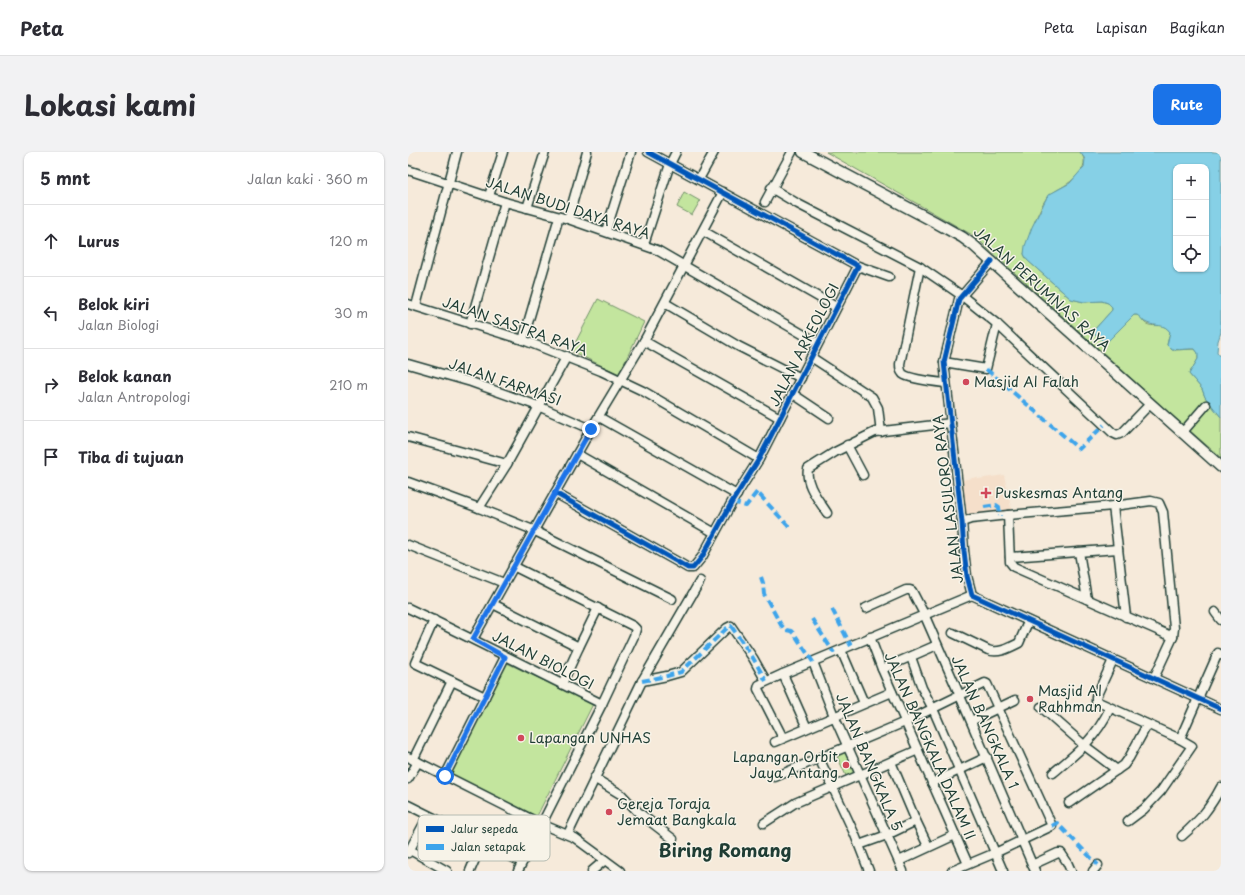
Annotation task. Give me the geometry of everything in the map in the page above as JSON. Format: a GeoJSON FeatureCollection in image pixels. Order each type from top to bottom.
{"type":"FeatureCollection","features":[{"type":"Feature","properties":{"kind":"street"},"geometry":{"type":"LineString","coordinates":[[412,305],[457,152]]}},
{"type":"Feature","properties":{"kind":"street"},"geometry":{"type":"LineString","coordinates":[[489,196],[503,152]]}},
{"type":"Feature","properties":{"kind":"street"},"geometry":{"type":"LineString","coordinates":[[527,208],[545,152]]}},
{"type":"Feature","properties":{"kind":"street"},"geometry":{"type":"LineString","coordinates":[[568,219],[587,152]]}},
{"type":"Feature","properties":{"kind":"street"},"geometry":{"type":"LineString","coordinates":[[606,231],[630,152]]}},
{"type":"Feature","properties":{"kind":"street"},"geometry":{"type":"LineString","coordinates":[[648,152],[858,266],[889,277]]}},
{"type":"Feature","properties":{"kind":"street"},"geometry":{"type":"LineString","coordinates":[[644,244],[670,164],[676,152]]}},
{"type":"Feature","properties":{"kind":"street"},"geometry":{"type":"LineString","coordinates":[[699,179],[714,152]]}},
{"type":"Feature","properties":{"kind":"street"},"geometry":{"type":"LineString","coordinates":[[765,202],[771,188],[792,152]]}},
{"type":"Feature","properties":{"kind":"street","name":"JALAN PERUMNAS RAYA"},"geometry":{"type":"LineString","coordinates":[[803,152],[962,236],[985,254],[1221,467]]}},
{"type":"Feature","properties":{"kind":"street","name":"JALAN BUDI DAYA RAYA"},"geometry":{"type":"LineString","coordinates":[[408,170],[448,184],[568,219],[644,244],[685,265],[818,343]]}},
{"type":"Feature","properties":{"kind":"street"},"geometry":{"type":"LineString","coordinates":[[771,188],[920,267],[961,295],[996,324],[1113,433],[1117,435],[1122,433],[1150,404]]}},
{"type":"Feature","properties":{"kind":"street"},"geometry":{"type":"LineString","coordinates":[[473,639],[591,429],[644,342],[723,192]]}},
{"type":"Feature","properties":{"kind":"street"},"geometry":{"type":"LineString","coordinates":[[470,324],[506,202]]}},
{"type":"Feature","properties":{"kind":"street"},"geometry":{"type":"LineString","coordinates":[[523,340],[559,217]]}},
{"type":"Feature","properties":{"kind":"street"},"geometry":{"type":"LineString","coordinates":[[703,230],[836,307]]}},
{"type":"Feature","properties":{"kind":"street","name":"JALAN LASULORO RAYA"},"geometry":{"type":"LineString","coordinates":[[992,261],[961,295],[956,308],[944,362],[945,383],[951,423],[967,576],[972,595],[1028,622],[1221,709]]}},
{"type":"Feature","properties":{"kind":"street","name":"JALAN ARKEOLOGI"},"geometry":{"type":"LineString","coordinates":[[555,493],[676,562],[688,568],[693,568],[702,557],[736,495],[759,459],[858,266]]}},
{"type":"Feature","properties":{"kind":"street"},"geometry":{"type":"LineString","coordinates":[[920,267],[900,370],[904,374],[910,376],[945,383]]}},
{"type":"Feature","properties":{"kind":"street"},"geometry":{"type":"LineString","coordinates":[[665,303],[738,346],[801,378]]}},
{"type":"Feature","properties":{"kind":"street","name":"JALAN SASTRA RAYA"},"geometry":{"type":"LineString","coordinates":[[412,305],[523,340],[601,370],[644,391],[759,459]]}},
{"type":"Feature","properties":{"kind":"street"},"geometry":{"type":"LineString","coordinates":[[944,362],[986,369],[996,324]]}},
{"type":"Feature","properties":{"kind":"street"},"geometry":{"type":"LineString","coordinates":[[644,342],[780,418]]}},
{"type":"Feature","properties":{"kind":"street"},"geometry":{"type":"LineString","coordinates":[[480,508],[507,464],[567,356]]}},
{"type":"Feature","properties":{"kind":"street"},"geometry":{"type":"LineString","coordinates":[[811,357],[872,397],[878,408],[881,432]]}},
{"type":"Feature","properties":{"kind":"street","name":"JALAN FARMASI"},"geometry":{"type":"LineString","coordinates":[[408,364],[471,382],[538,406],[591,429]]}},
{"type":"Feature","properties":{"kind":"street"},"geometry":{"type":"LineString","coordinates":[[793,394],[828,418]]}},
{"type":"Feature","properties":{"kind":"street"},"geometry":{"type":"LineString","coordinates":[[1182,433],[1206,405]]}},
{"type":"Feature","properties":{"kind":"street"},"geometry":{"type":"LineString","coordinates":[[599,417],[736,495]]}},
{"type":"Feature","properties":{"kind":"street"},"geometry":{"type":"LineString","coordinates":[[827,514],[806,477],[808,470],[847,445],[875,432],[951,423]]}},
{"type":"Feature","properties":{"kind":"street"},"geometry":{"type":"LineString","coordinates":[[408,436],[507,464]]}},
{"type":"Feature","properties":{"kind":"street"},"geometry":{"type":"LineString","coordinates":[[847,445],[863,475]]}},
{"type":"Feature","properties":{"kind":"street"},"geometry":{"type":"LineString","coordinates":[[577,454],[715,533]]}},
{"type":"Feature","properties":{"kind":"street"},"geometry":{"type":"LineString","coordinates":[[408,482],[480,508],[533,530],[672,599]]}},
{"type":"Feature","properties":{"kind":"street"},"geometry":{"type":"LineString","coordinates":[[962,522],[971,519],[1151,501],[1159,504],[1162,507],[1174,628],[1173,637],[1154,678]]}},
{"type":"Feature","properties":{"kind":"street"},"geometry":{"type":"LineString","coordinates":[[1113,506],[1126,617]]}},
{"type":"Feature","properties":{"kind":"street"},"geometry":{"type":"LineString","coordinates":[[1008,515],[1010,562],[1014,568],[1173,637]]}},
{"type":"Feature","properties":{"kind":"street"},"geometry":{"type":"LineString","coordinates":[[408,545],[504,583]]}},
{"type":"Feature","properties":{"kind":"street"},"geometry":{"type":"LineString","coordinates":[[1010,557],[1118,549]]}},
{"type":"Feature","properties":{"kind":"street"},"geometry":{"type":"LineString","coordinates":[[1079,552],[1087,599]]}},
{"type":"Feature","properties":{"kind":"street"},"geometry":{"type":"LineString","coordinates":[[514,566],[633,626],[636,629],[602,704],[546,815]]}},
{"type":"Feature","properties":{"kind":"street"},"geometry":{"type":"LineString","coordinates":[[568,834],[642,681],[700,581]]}},
{"type":"Feature","properties":{"kind":"street","name":"JALAN BANGKALA 1"},"geometry":{"type":"LineString","coordinates":[[866,608],[908,590],[912,592],[924,614],[936,645],[960,696],[1022,840]]}},
{"type":"Feature","properties":{"kind":"street"},"geometry":{"type":"LineString","coordinates":[[783,738],[758,689],[760,685],[766,681],[972,595]]}},
{"type":"Feature","properties":{"kind":"street"},"geometry":{"type":"LineString","coordinates":[[493,604],[579,646]]}},
{"type":"Feature","properties":{"kind":"street","name":"JALAN BIOLOGI"},"geometry":{"type":"LineString","coordinates":[[408,608],[602,704]]}},
{"type":"Feature","properties":{"kind":"street"},"geometry":{"type":"LineString","coordinates":[[562,684],[598,608]]}},
{"type":"Feature","properties":{"kind":"street"},"geometry":{"type":"LineString","coordinates":[[1215,612],[1221,620]]}},
{"type":"Feature","properties":{"kind":"street"},"geometry":{"type":"LineString","coordinates":[[434,620],[416,663],[485,697]]}},
{"type":"Feature","properties":{"kind":"street"},"geometry":{"type":"LineString","coordinates":[[953,633],[988,650],[999,652],[1019,643],[1028,622]]}},
{"type":"Feature","properties":{"kind":"street"},"geometry":{"type":"LineString","coordinates":[[642,681],[681,672],[727,628],[731,626],[753,658],[766,681]]}},
{"type":"Feature","properties":{"kind":"street","name":"JALAN BANGKALA DALAM II"},"geometry":{"type":"LineString","coordinates":[[870,638],[882,669],[968,864]]}},
{"type":"Feature","properties":{"kind":"street"},"geometry":{"type":"LineString","coordinates":[[882,669],[936,645]]}},
{"type":"Feature","properties":{"kind":"street"},"geometry":{"type":"LineString","coordinates":[[841,650],[864,703]]}},
{"type":"Feature","properties":{"kind":"street"},"geometry":{"type":"LineString","coordinates":[[1180,739],[1220,652]]}},
{"type":"Feature","properties":{"kind":"street"},"geometry":{"type":"LineString","coordinates":[[445,776],[505,657]]}},
{"type":"Feature","properties":{"kind":"street"},"geometry":{"type":"LineString","coordinates":[[910,657],[922,688],[933,709],[1003,871]]}},
{"type":"Feature","properties":{"kind":"street"},"geometry":{"type":"LineString","coordinates":[[1113,660],[1095,699],[1096,701],[1191,744],[1192,746],[1161,791],[1151,802],[1128,820]]}},
{"type":"Feature","properties":{"kind":"street","name":"JALAN BANGKALA 5"},"geometry":{"type":"LineString","coordinates":[[813,662],[834,716],[903,871]]}},
{"type":"Feature","properties":{"kind":"street"},"geometry":{"type":"LineString","coordinates":[[783,674],[807,728]]}},
{"type":"Feature","properties":{"kind":"street"},"geometry":{"type":"LineString","coordinates":[[408,779],[413,759],[452,680]]}},
{"type":"Feature","properties":{"kind":"street"},"geometry":{"type":"LineString","coordinates":[[775,777],[905,722],[985,683],[987,684],[1052,826],[995,853],[952,871]]}},
{"type":"Feature","properties":{"kind":"street"},"geometry":{"type":"LineString","coordinates":[[775,742],[892,692]]}},
{"type":"Feature","properties":{"kind":"street"},"geometry":{"type":"LineString","coordinates":[[971,721],[1015,700]]}},
{"type":"Feature","properties":{"kind":"street"},"geometry":{"type":"LineString","coordinates":[[1041,707],[1085,746],[1117,770]]}},
{"type":"Feature","properties":{"kind":"street"},"geometry":{"type":"LineString","coordinates":[[1053,773],[1085,746],[1098,729],[1110,708]]}},
{"type":"Feature","properties":{"kind":"street"},"geometry":{"type":"LineString","coordinates":[[1069,803],[1124,765],[1147,725]]}},
{"type":"Feature","properties":{"kind":"street"},"geometry":{"type":"LineString","coordinates":[[764,823],[795,803],[861,776],[918,750]]}},
{"type":"Feature","properties":{"kind":"street"},"geometry":{"type":"LineString","coordinates":[[819,758],[859,845],[869,871]]}},
{"type":"Feature","properties":{"kind":"street"},"geometry":{"type":"LineString","coordinates":[[932,783],[987,758]]}},
{"type":"Feature","properties":{"kind":"street"},"geometry":{"type":"LineString","coordinates":[[413,759],[523,815]]}},
{"type":"Feature","properties":{"kind":"street"},"geometry":{"type":"LineString","coordinates":[[892,762],[928,846]]}},
{"type":"Feature","properties":{"kind":"street"},"geometry":{"type":"LineString","coordinates":[[594,778],[622,795],[638,812],[673,839]]}},
{"type":"Feature","properties":{"kind":"street"},"geometry":{"type":"LineString","coordinates":[[1182,836],[1198,822],[1211,805],[1221,788]]}},
{"type":"Feature","properties":{"kind":"street"},"geometry":{"type":"LineString","coordinates":[[408,805],[426,815]]}},
{"type":"Feature","properties":{"kind":"street"},"geometry":{"type":"LineString","coordinates":[[859,845],[887,835],[916,821]]}},
{"type":"Feature","properties":{"kind":"street"},"geometry":{"type":"LineString","coordinates":[[550,827],[568,834],[620,871]]}},
{"type":"Feature","properties":{"kind":"street"},"geometry":{"type":"LineString","coordinates":[[418,835],[409,852],[418,856]]}},
{"type":"Feature","properties":{"kind":"street"},"geometry":{"type":"LineString","coordinates":[[899,861],[928,846],[955,835]]}},
{"type":"Feature","properties":{"kind":"street"},"geometry":{"type":"LineString","coordinates":[[1022,840],[1033,868],[1061,853],[1067,862],[1070,871]]}},
{"type":"Feature","properties":{"kind":"street"},"geometry":{"type":"LineString","coordinates":[[592,871],[606,860]]}},
{"type":"Feature","properties":{"kind":"street"},"geometry":{"type":"LineString","coordinates":[[427,861],[447,871]]}},
{"type":"Feature","properties":{"kind":"street"},"geometry":{"type":"LineString","coordinates":[[470,871],[474,861]]}},
{"type":"Feature","properties":{"kind":"street"},"geometry":{"type":"LineString","coordinates":[[518,871],[522,862]]}},
{"type":"Feature","properties":{"kind":"shaded area","name":"Puskesmas Antang"},"geometry":{"type":"Polygon","coordinates":[[[1004,475],[1012,512],[967,518],[962,480],[977,477],[978,479],[1004,475]]]}},
{"type":"Feature","properties":{"kind":"green space"},"geometry":{"type":"Polygon","coordinates":[[[826,152],[1080,152],[1084,158],[1082,169],[1068,184],[1047,197],[1036,217],[1024,254],[1027,260],[1071,299],[1084,302],[1101,301],[1108,303],[1112,307],[1112,310],[1094,330],[1107,342],[1134,315],[1138,315],[1148,325],[1161,326],[1167,329],[1170,332],[1167,345],[1174,350],[1195,349],[1198,353],[1198,359],[1189,374],[1202,389],[1205,397],[1221,417],[1221,458],[974,236],[826,152]]]}},
{"type":"Feature","properties":{"kind":"green space"},"geometry":{"type":"Polygon","coordinates":[[[684,192],[700,201],[692,215],[677,207],[684,192]]]}},
{"type":"Feature","properties":{"kind":"green space"},"geometry":{"type":"Polygon","coordinates":[[[598,299],[644,322],[619,374],[571,351],[598,299]]]}},
{"type":"Feature","properties":{"kind":"green space","name":"Lapangan UNHAS"},"geometry":{"type":"Polygon","coordinates":[[[507,663],[593,704],[538,815],[530,815],[448,772],[507,663]]]}},
{"type":"Feature","properties":{"kind":"green space","name":"Lapangan Orbit Jaya Antang"},"geometry":{"type":"Polygon","coordinates":[[[845,752],[855,775],[847,778],[837,756],[845,752]]]}},
{"type":"Feature","properties":{"kind":"water"},"geometry":{"type":"Polygon","coordinates":[[[1080,152],[1221,152],[1221,332],[1217,352],[1221,357],[1221,417],[1205,397],[1202,389],[1189,374],[1198,359],[1198,353],[1195,349],[1172,349],[1167,345],[1170,332],[1168,329],[1162,326],[1150,324],[1137,315],[1134,315],[1107,342],[1104,342],[1094,333],[1094,330],[1112,310],[1112,307],[1108,303],[1102,301],[1084,302],[1071,299],[1027,260],[1024,254],[1025,246],[1032,227],[1048,195],[1070,183],[1084,167],[1085,159],[1080,152]]]}},
{"type":"Feature","properties":{"kind":"marked path"},"geometry":{"type":"LineString","coordinates":[[986,369],[1079,449],[1104,425]]}},
{"type":"Feature","properties":{"kind":"marked path"},"geometry":{"type":"LineString","coordinates":[[732,502],[746,506],[757,492],[790,528]]}},
{"type":"Feature","properties":{"kind":"marked path"},"geometry":{"type":"LineString","coordinates":[[984,507],[996,505],[999,507],[1000,516]]}},
{"type":"Feature","properties":{"kind":"marked path"},"geometry":{"type":"LineString","coordinates":[[761,577],[764,594],[781,625],[795,635],[813,662]]}},
{"type":"Feature","properties":{"kind":"marked path"},"geometry":{"type":"LineString","coordinates":[[832,609],[851,646]]}},
{"type":"Feature","properties":{"kind":"marked path"},"geometry":{"type":"LineString","coordinates":[[812,619],[834,653]]}},
{"type":"Feature","properties":{"kind":"marked path"},"geometry":{"type":"LineString","coordinates":[[642,681],[681,672],[727,628],[731,626],[753,658],[766,681]]}},
{"type":"Feature","properties":{"kind":"marked path"},"geometry":{"type":"LineString","coordinates":[[1052,826],[1057,823],[1098,865]]}},
{"type":"Feature","properties":{"kind":"cycle path"},"geometry":{"type":"LineString","coordinates":[[555,493],[688,568],[693,568],[702,557],[732,502],[759,459],[858,266],[648,152]]}},
{"type":"Feature","properties":{"kind":"cycle path"},"geometry":{"type":"LineString","coordinates":[[992,261],[959,299],[944,362],[967,576],[972,595],[1221,709]]}},
{"type":"Feature","properties":{"kind":"place","name":"Masjid Al Falah"},"geometry":{"type":"Point","coordinates":[966,382]}},
{"type":"Feature","properties":{"kind":"place","name":"Puskesmas Antang"},"geometry":{"type":"Point","coordinates":[986,493]}},
{"type":"Feature","properties":{"kind":"place","name":"Masjid Al Rahhman"},"geometry":{"type":"Point","coordinates":[1030,699]}},
{"type":"Feature","properties":{"kind":"place","name":"Lapangan UNHAS"},"geometry":{"type":"Point","coordinates":[521,738]}},
{"type":"Feature","properties":{"kind":"place","name":"Lapangan Orbit Jaya Antang"},"geometry":{"type":"Point","coordinates":[846,765]}},
{"type":"Feature","properties":{"kind":"place","name":"Gereja Toraja Jemaat Bangkala"},"geometry":{"type":"Point","coordinates":[609,812]}},
{"type":"Feature","properties":{"kind":"district","name":"Biring Romang"},"geometry":{"type":"Point","coordinates":[725,851]}},
{"type":"Feature","properties":{"kind":"route"},"geometry":{"type":"LineString","coordinates":[[445,776],[505,657],[473,639],[591,429]]}}]}
